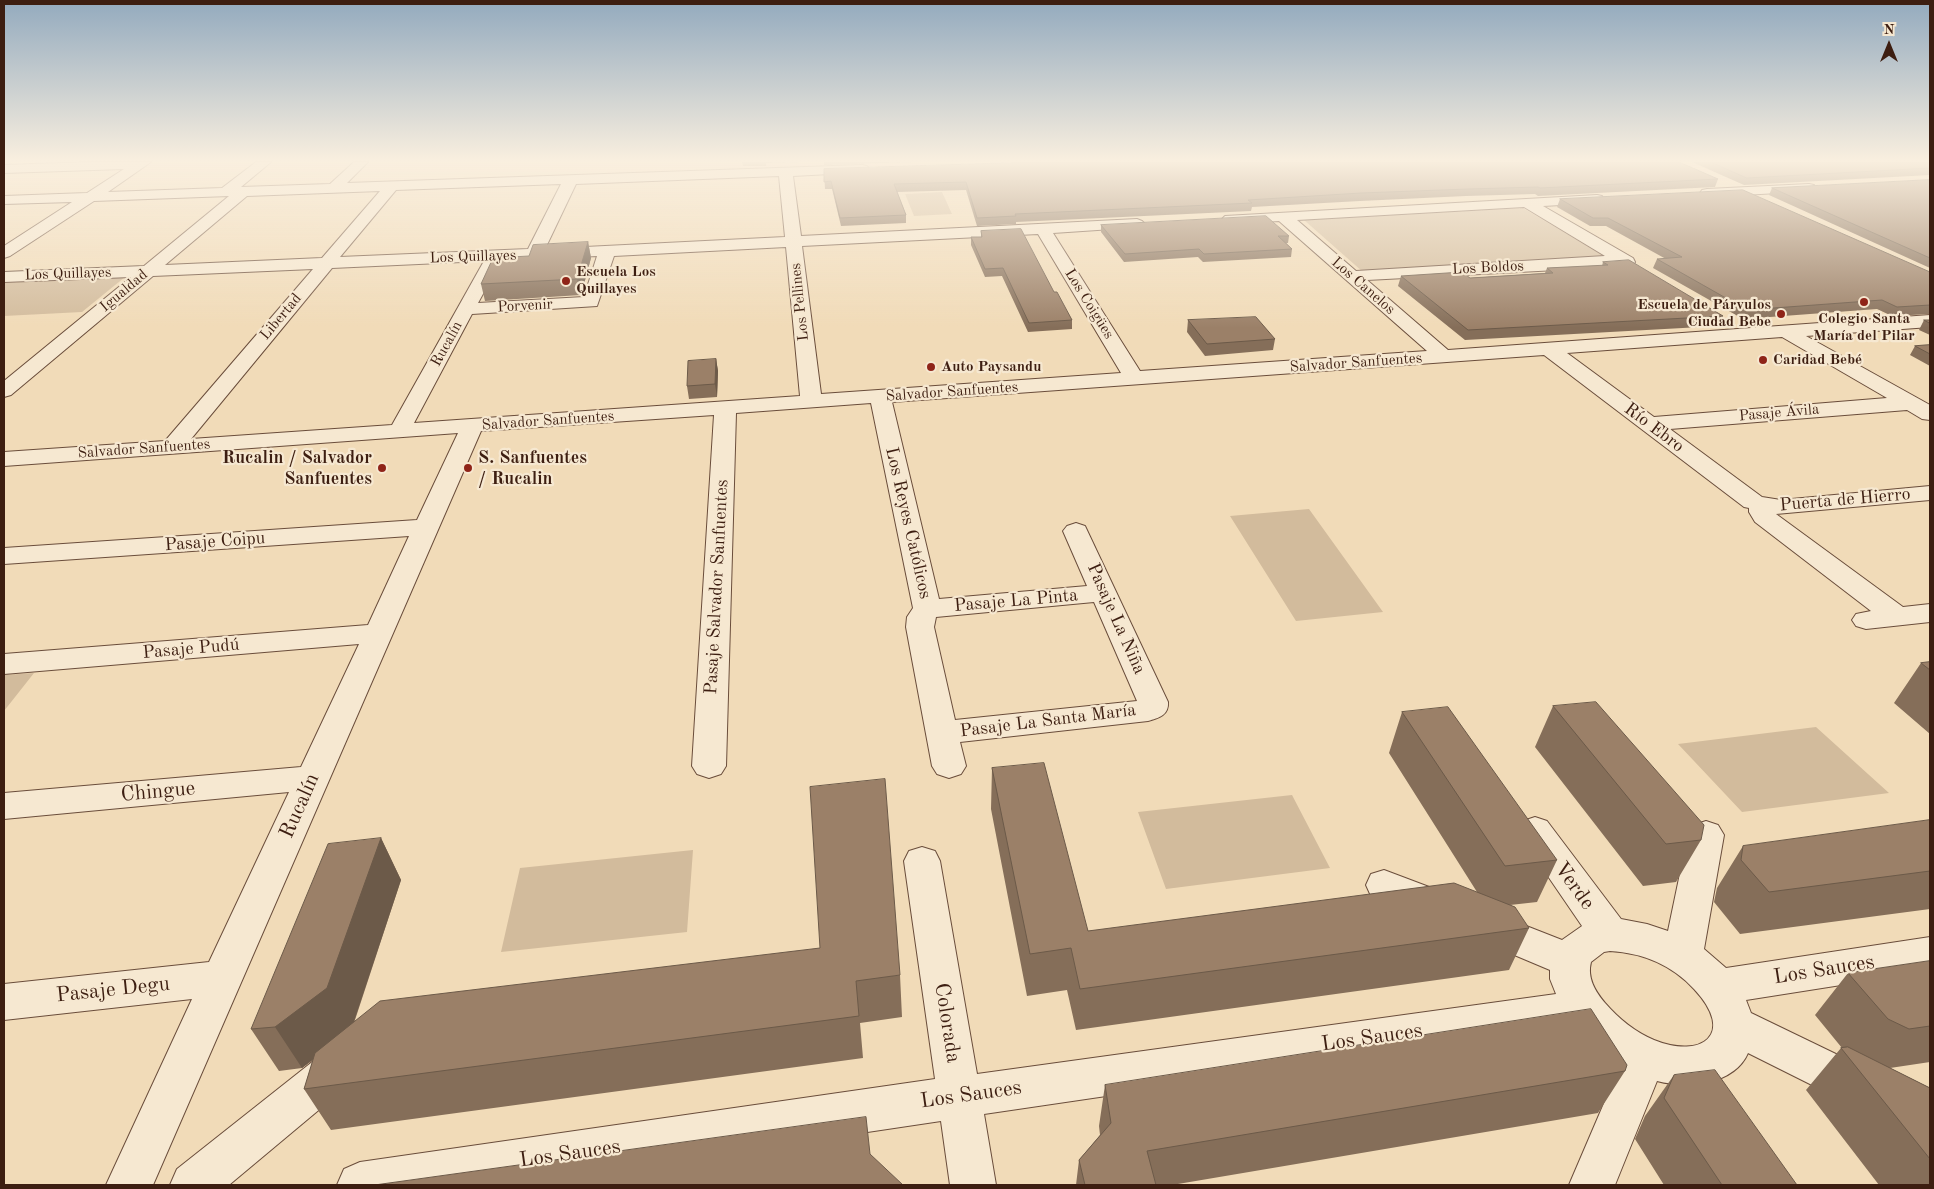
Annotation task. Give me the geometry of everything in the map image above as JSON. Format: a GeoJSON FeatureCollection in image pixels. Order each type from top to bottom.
{"type":"FeatureCollection","features":[{"type":"Feature","properties":{"kind":"street"},"geometry":{"type":"LineString","coordinates":[[4,252],[58,217]]}},
{"type":"Feature","properties":{"kind":"street","name":"Igualdad"},"geometry":{"type":"LineString","coordinates":[[4,391],[212,217]]}},
{"type":"Feature","properties":{"kind":"street","name":"Libertad"},"geometry":{"type":"LineString","coordinates":[[171,448],[365,217]]}},
{"type":"Feature","properties":{"kind":"street"},"geometry":{"type":"LineString","coordinates":[[534,254],[552,217]]}},
{"type":"Feature","properties":{"kind":"street","name":"Los Pellines"},"geometry":{"type":"LineString","coordinates":[[791,217],[811,402]]}},
{"type":"Feature","properties":{"kind":"street"},"geometry":{"type":"LineString","coordinates":[[1214,220],[1257,217]]}},
{"type":"Feature","properties":{"kind":"street","name":"Los Canelos"},"geometry":{"type":"LineString","coordinates":[[1285,217],[1444,356]]}},
{"type":"Feature","properties":{"kind":"street"},"geometry":{"type":"LineString","coordinates":[[1552,217],[1639,269]]}},
{"type":"Feature","properties":{"kind":"street","name":"Los Quillayes"},"geometry":{"type":"LineString","coordinates":[[4,277],[607,251],[1155,223]]}},
{"type":"Feature","properties":{"kind":"street","name":"Los Coigües"},"geometry":{"type":"LineString","coordinates":[[1042,229],[1135,378]]}},
{"type":"Feature","properties":{"kind":"street","name":"Porvenir"},"geometry":{"type":"LineString","coordinates":[[466,309],[591,302],[607,251]]}},
{"type":"Feature","properties":{"kind":"street","name":"Rucalín"},"geometry":{"type":"LineString","coordinates":[[399,431],[495,256]]}},
{"type":"Feature","properties":{"kind":"street","name":"Los Boldos"},"geometry":{"type":"LineString","coordinates":[[1352,276],[1624,260]]}},
{"type":"Feature","properties":{"kind":"street"},"geometry":{"type":"LineString","coordinates":[[1727,320],[1751,334]]}},
{"type":"Feature","properties":{"kind":"street","name":"Salvador Sanfuentes"},"geometry":{"type":"LineString","coordinates":[[4,460],[1894,324],[1928,331]]}},
{"type":"Feature","properties":{"kind":"street"},"geometry":{"type":"LineString","coordinates":[[1786,332],[1930,414]]}},
{"type":"Feature","properties":{"kind":"street","name":"Río Ebro"},"geometry":{"type":"LineString","coordinates":[[1549,349],[1747,499],[1761,505]]}},
{"type":"Feature","properties":{"kind":"street","name":"Los Reyes Católicos"},"geometry":{"type":"LineString","coordinates":[[880,397],[927,609],[921,617],[920,627],[949,766]]}},
{"type":"Feature","properties":{"kind":"street","name":"Pasaje Ávila"},"geometry":{"type":"LineString","coordinates":[[1648,424],[1910,403]]}},
{"type":"Feature","properties":{"kind":"street","name":"Pasaje Salvador Sanfuentes"},"geometry":{"type":"LineString","coordinates":[[709,766],[725,408]]}},
{"type":"Feature","properties":{"kind":"street","name":"Rucalín"},"geometry":{"type":"LineString","coordinates":[[129,1185],[472,426]]}},
{"type":"Feature","properties":{"kind":"street","name":"Puerta de Hierro"},"geometry":{"type":"LineString","coordinates":[[1761,505],[1781,507],[1930,493]]}},
{"type":"Feature","properties":{"kind":"street"},"geometry":{"type":"LineString","coordinates":[[1761,505],[1761,512],[1764,517],[1896,616]]}},
{"type":"Feature","properties":{"kind":"street","name":"Pasaje Coipu"},"geometry":{"type":"LineString","coordinates":[[4,556],[426,527]]}},
{"type":"Feature","properties":{"kind":"street","name":"Pasaje La Niña"},"geometry":{"type":"LineString","coordinates":[[1076,531],[1153,702],[1153,707]]}},
{"type":"Feature","properties":{"kind":"street","name":"Pasaje La Pinta"},"geometry":{"type":"LineString","coordinates":[[927,609],[1104,593]]}},
{"type":"Feature","properties":{"kind":"street"},"geometry":{"type":"LineString","coordinates":[[1866,620],[1930,613]]}},
{"type":"Feature","properties":{"kind":"street","name":"Pasaje Pudú"},"geometry":{"type":"LineString","coordinates":[[4,664],[378,633]]}},
{"type":"Feature","properties":{"kind":"street","name":"Pasaje La Santa María"},"geometry":{"type":"LineString","coordinates":[[942,733],[1148,710],[1153,707]]}},
{"type":"Feature","properties":{"kind":"street","name":"Chingue"},"geometry":{"type":"LineString","coordinates":[[4,806],[313,778]]}},
{"type":"Feature","properties":{"kind":"street","name":"Verde"},"geometry":{"type":"LineString","coordinates":[[1514,802],[1610,935]]}},
{"type":"Feature","properties":{"kind":"street"},"geometry":{"type":"LineString","coordinates":[[1683,956],[1706,835]]}},
{"type":"Feature","properties":{"kind":"street","name":"Colorada"},"geometry":{"type":"LineString","coordinates":[[922,861],[973,1185]]}},
{"type":"Feature","properties":{"kind":"street"},"geometry":{"type":"LineString","coordinates":[[1384,885],[1571,961]]}},
{"type":"Feature","properties":{"kind":"street"},"geometry":{"type":"LineString","coordinates":[[1610,935],[1633,936],[1658,944],[1683,956],[1701,970],[1717,987],[1729,1006],[1735,1025],[1732,1042],[1723,1055],[1718,1080],[1688,1066],[1667,1064],[1645,1057],[1613,1038],[1599,1027],[1583,1008],[1574,992],[1570,975],[1571,961],[1579,948],[1592,939],[1610,935]]}},
{"type":"Feature","properties":{"kind":"street","name":"Los Sauces"},"geometry":{"type":"LineString","coordinates":[[1717,987],[1930,954]]}},
{"type":"Feature","properties":{"kind":"street","name":"Pasaje Degu"},"geometry":{"type":"LineString","coordinates":[[4,1002],[222,978]]}},
{"type":"Feature","properties":{"kind":"street","name":"Los Sauces"},"geometry":{"type":"LineString","coordinates":[[360,1185],[959,1096],[1583,1008]]}},
{"type":"Feature","properties":{"kind":"street"},"geometry":{"type":"LineString","coordinates":[[1735,1025],[1886,1101]]}},
{"type":"Feature","properties":{"kind":"street"},"geometry":{"type":"LineString","coordinates":[[193,1185],[361,1049]]}},
{"type":"Feature","properties":{"kind":"street"},"geometry":{"type":"LineString","coordinates":[[1592,1185],[1645,1057]]}},
{"type":"Feature","properties":{"kind":"shaded area"},"geometry":{"type":"Polygon","coordinates":[[[1350,217],[1539,217],[1606,257],[1363,272],[1304,220],[1350,217]]]}},
{"type":"Feature","properties":{"kind":"shaded area"},"geometry":{"type":"Polygon","coordinates":[[[125,277],[82,312],[4,316],[4,283],[125,277]]]}},
{"type":"Feature","properties":{"kind":"shaded area"},"geometry":{"type":"Polygon","coordinates":[[[1309,509],[1383,612],[1296,621],[1230,516],[1309,509]]]}},
{"type":"Feature","properties":{"kind":"shaded area"},"geometry":{"type":"Polygon","coordinates":[[[34,673],[4,711],[4,675],[34,673]]]}},
{"type":"Feature","properties":{"kind":"shaded area"},"geometry":{"type":"Polygon","coordinates":[[[1816,727],[1889,793],[1742,812],[1678,744],[1816,727]]]}},
{"type":"Feature","properties":{"kind":"shaded area"},"geometry":{"type":"Polygon","coordinates":[[[1292,795],[1330,868],[1166,889],[1138,812],[1292,795]]]}},
{"type":"Feature","properties":{"kind":"shaded area"},"geometry":{"type":"Polygon","coordinates":[[[693,850],[687,932],[501,952],[520,868],[693,850]]]}},
{"type":"Feature","properties":{"kind":"building"},"geometry":{"type":"Polygon","coordinates":[[[1268,217],[1289,236],[1278,236],[1292,249],[1204,254],[1199,249],[1125,254],[1101,225],[1268,217]]]}},
{"type":"Feature","properties":{"kind":"building"},"geometry":{"type":"Polygon","coordinates":[[[1806,217],[1930,272],[1930,305],[1897,307],[1882,300],[1747,310],[1657,259],[1682,257],[1608,218],[1593,218],[1806,217]]]}},
{"type":"Feature","properties":{"kind":"building"},"geometry":{"type":"Polygon","coordinates":[[[1839,217],[1930,217],[1930,258],[1839,217]]]}},
{"type":"Feature","properties":{"kind":"building"},"geometry":{"type":"Polygon","coordinates":[[[1021,229],[1054,292],[1057,292],[1072,320],[1029,323],[1003,268],[985,269],[971,237],[982,237],[981,231],[1021,229]]]}},
{"type":"Feature","properties":{"kind":"building"},"geometry":{"type":"Polygon","coordinates":[[[588,242],[577,279],[481,284],[493,258],[529,256],[533,245],[588,242]]]}},
{"type":"Feature","properties":{"kind":"building"},"geometry":{"type":"Polygon","coordinates":[[[1629,260],[1723,316],[1468,330],[1401,276],[1462,272],[1470,278],[1553,273],[1547,268],[1608,265],[1603,262],[1629,260]]]}},
{"type":"Feature","properties":{"kind":"building"},"geometry":{"type":"Polygon","coordinates":[[[1256,317],[1275,339],[1207,344],[1188,320],[1256,317]]]}},
{"type":"Feature","properties":{"kind":"building"},"geometry":{"type":"Polygon","coordinates":[[[1930,345],[1930,354],[1915,346],[1930,345]]]}},
{"type":"Feature","properties":{"kind":"building"},"geometry":{"type":"Polygon","coordinates":[[[716,359],[715,384],[687,386],[688,361],[716,359]]]}},
{"type":"Feature","properties":{"kind":"building"},"geometry":{"type":"Polygon","coordinates":[[[1930,662],[1930,670],[1921,663],[1930,662]]]}},
{"type":"Feature","properties":{"kind":"building"},"geometry":{"type":"Polygon","coordinates":[[[1596,702],[1704,825],[1701,840],[1666,844],[1553,706],[1596,702]]]}},
{"type":"Feature","properties":{"kind":"building"},"geometry":{"type":"Polygon","coordinates":[[[1448,707],[1557,860],[1505,866],[1402,712],[1448,707]]]}},
{"type":"Feature","properties":{"kind":"building"},"geometry":{"type":"Polygon","coordinates":[[[1044,763],[1088,931],[1454,883],[1515,907],[1529,928],[1080,989],[1071,948],[1030,954],[992,768],[1044,763]]]}},
{"type":"Feature","properties":{"kind":"building"},"geometry":{"type":"Polygon","coordinates":[[[885,779],[900,975],[856,981],[859,1016],[304,1089],[315,1053],[380,1001],[820,948],[810,787],[885,779]]]}},
{"type":"Feature","properties":{"kind":"building"},"geometry":{"type":"Polygon","coordinates":[[[1930,820],[1930,871],[1769,892],[1741,860],[1743,846],[1930,820]]]}},
{"type":"Feature","properties":{"kind":"building"},"geometry":{"type":"Polygon","coordinates":[[[381,838],[327,988],[275,1027],[251,1029],[328,844],[381,838]]]}},
{"type":"Feature","properties":{"kind":"building"},"geometry":{"type":"Polygon","coordinates":[[[1930,961],[1930,1026],[1909,1029],[1888,1019],[1848,973],[1930,961]]]}},
{"type":"Feature","properties":{"kind":"building"},"geometry":{"type":"Polygon","coordinates":[[[1591,1009],[1627,1065],[1625,1071],[1147,1151],[1156,1185],[1085,1185],[1079,1160],[1111,1123],[1105,1085],[1591,1009]]]}},
{"type":"Feature","properties":{"kind":"building"},"geometry":{"type":"Polygon","coordinates":[[[1848,1047],[1930,1088],[1930,1159],[1841,1048],[1848,1047]]]}},
{"type":"Feature","properties":{"kind":"building"},"geometry":{"type":"Polygon","coordinates":[[[1715,1070],[1797,1185],[1722,1185],[1664,1098],[1674,1075],[1715,1070]]]}},
{"type":"Feature","properties":{"kind":"building"},"geometry":{"type":"Polygon","coordinates":[[[866,1117],[870,1154],[903,1185],[375,1185],[866,1117]]]}},
{"type":"Feature","properties":{"kind":"place","name":"Escuela Los Quillayes"},"geometry":{"type":"Point","coordinates":[566,281]}},
{"type":"Feature","properties":{"kind":"place","name":"Colegio Santa María del Pilar"},"geometry":{"type":"Point","coordinates":[1864,302]}},
{"type":"Feature","properties":{"kind":"place","name":"Escuela de Párvulos Ciudad Bebe"},"geometry":{"type":"Point","coordinates":[1781,314]}},
{"type":"Feature","properties":{"kind":"place","name":"Caridad Bebé"},"geometry":{"type":"Point","coordinates":[1763,360]}},
{"type":"Feature","properties":{"kind":"place","name":"Auto Paysandu"},"geometry":{"type":"Point","coordinates":[931,367]}},
{"type":"Feature","properties":{"kind":"place","name":"Rucalin / Salvador Sanfuentes"},"geometry":{"type":"Point","coordinates":[382,468]}},
{"type":"Feature","properties":{"kind":"place","name":"S. Sanfuentes / Rucalin"},"geometry":{"type":"Point","coordinates":[468,468]}}]}
